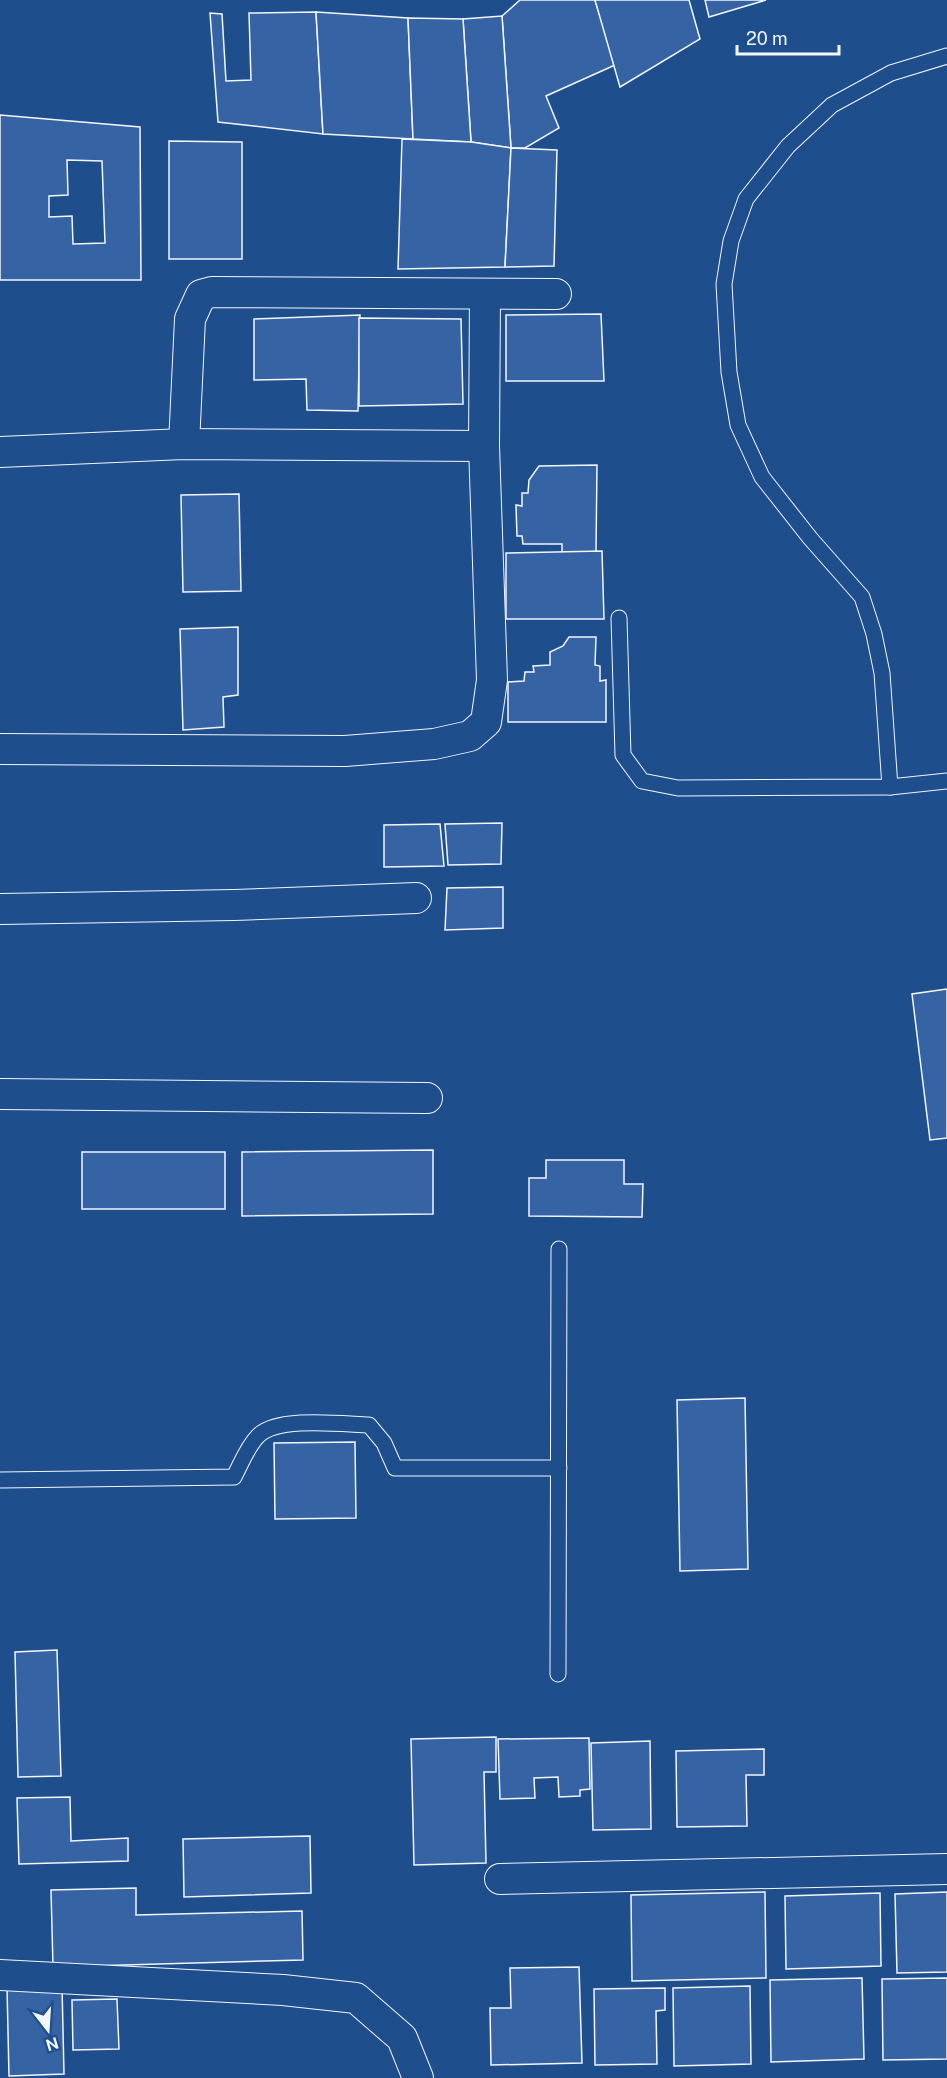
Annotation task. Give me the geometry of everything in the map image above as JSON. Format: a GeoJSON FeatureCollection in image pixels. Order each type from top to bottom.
{"type":"FeatureCollection","features":[{"type":"Feature","properties":{"kind":"street"},"geometry":{"type":"LineString","coordinates":[[184,444],[190,319],[201,295],[212,292],[556,294]]}},
{"type":"Feature","properties":{"kind":"street"},"geometry":{"type":"LineString","coordinates":[[0,749],[345,751],[434,744],[470,736],[486,722],[492,680],[484,446],[485,294]]}},
{"type":"Feature","properties":{"kind":"street"},"geometry":{"type":"LineString","coordinates":[[0,452],[184,444],[484,446]]}},
{"type":"Feature","properties":{"kind":"street"},"geometry":{"type":"LineString","coordinates":[[0,909],[234,905],[416,898]]}},
{"type":"Feature","properties":{"kind":"street"},"geometry":{"type":"LineString","coordinates":[[0,1094],[427,1098]]}},
{"type":"Feature","properties":{"kind":"street"},"geometry":{"type":"LineString","coordinates":[[500,1879],[947,1869]]}},
{"type":"Feature","properties":{"kind":"street"},"geometry":{"type":"LineString","coordinates":[[0,1975],[283,1990],[356,1998],[402,2038],[418,2078]]}},
{"type":"Feature","properties":{"kind":"lane"},"geometry":{"type":"LineString","coordinates":[[890,787],[882,673],[862,597],[810,538],[762,477],[738,424],[729,372],[724,284],[731,241],[746,199],[788,146],[832,105],[891,73],[947,56]]}},
{"type":"Feature","properties":{"kind":"lane"},"geometry":{"type":"LineString","coordinates":[[619,618],[623,755],[642,781],[678,788],[890,787],[947,781]]}},
{"type":"Feature","properties":{"kind":"lane"},"geometry":{"type":"LineString","coordinates":[[558,1674],[559,1249]]}},
{"type":"Feature","properties":{"kind":"lane"},"geometry":{"type":"LineString","coordinates":[[0,1480],[234,1477],[246,1452],[259,1434],[289,1423],[369,1425],[384,1443],[395,1468],[559,1468]]}},
{"type":"Feature","properties":{"kind":"building"},"geometry":{"type":"Polygon","coordinates":[[[520,0],[595,0],[615,65],[546,96],[559,128],[525,148],[511,148],[502,16],[520,0]]]}},
{"type":"Feature","properties":{"kind":"building"},"geometry":{"type":"Polygon","coordinates":[[[595,0],[689,0],[700,39],[620,87],[595,0]]]}},
{"type":"Feature","properties":{"kind":"building"},"geometry":{"type":"Polygon","coordinates":[[[705,0],[766,0],[709,17],[705,0]]]}},
{"type":"Feature","properties":{"kind":"building"},"geometry":{"type":"Polygon","coordinates":[[[316,12],[323,134],[218,122],[210,13],[222,14],[226,81],[251,80],[249,13],[316,12]]]}},
{"type":"Feature","properties":{"kind":"building"},"geometry":{"type":"Polygon","coordinates":[[[316,12],[408,18],[413,139],[323,134],[316,12]]]}},
{"type":"Feature","properties":{"kind":"building"},"geometry":{"type":"Polygon","coordinates":[[[502,16],[511,148],[471,142],[463,19],[502,16]]]}},
{"type":"Feature","properties":{"kind":"building"},"geometry":{"type":"Polygon","coordinates":[[[408,18],[463,19],[471,142],[413,139],[408,18]]]}},
{"type":"Feature","properties":{"kind":"building"},"geometry":{"type":"Polygon","coordinates":[[[0,115],[140,127],[141,280],[0,280],[0,115]],[[67,160],[68,195],[49,196],[49,217],[72,216],[73,244],[105,243],[102,161],[67,160]]]}},
{"type":"Feature","properties":{"kind":"building"},"geometry":{"type":"Polygon","coordinates":[[[402,139],[471,142],[511,148],[505,267],[398,269],[402,139]]]}},
{"type":"Feature","properties":{"kind":"building"},"geometry":{"type":"Polygon","coordinates":[[[169,141],[242,142],[242,259],[169,259],[169,141]]]}},
{"type":"Feature","properties":{"kind":"building"},"geometry":{"type":"Polygon","coordinates":[[[511,148],[557,150],[554,266],[505,267],[511,148]]]}},
{"type":"Feature","properties":{"kind":"building"},"geometry":{"type":"Polygon","coordinates":[[[601,314],[604,381],[506,381],[506,315],[601,314]]]}},
{"type":"Feature","properties":{"kind":"building"},"geometry":{"type":"Polygon","coordinates":[[[360,315],[358,411],[307,410],[306,379],[254,380],[254,319],[360,315]]]}},
{"type":"Feature","properties":{"kind":"building"},"geometry":{"type":"Polygon","coordinates":[[[359,318],[461,319],[463,404],[359,406],[359,318]]]}},
{"type":"Feature","properties":{"kind":"building"},"geometry":{"type":"Polygon","coordinates":[[[597,465],[596,552],[562,552],[562,544],[523,544],[522,536],[517,536],[516,505],[522,506],[522,493],[528,493],[529,480],[539,466],[597,465]]]}},
{"type":"Feature","properties":{"kind":"building"},"geometry":{"type":"Polygon","coordinates":[[[239,494],[241,591],[183,592],[181,495],[239,494]]]}},
{"type":"Feature","properties":{"kind":"building"},"geometry":{"type":"Polygon","coordinates":[[[602,551],[604,619],[506,619],[506,553],[602,551]]]}},
{"type":"Feature","properties":{"kind":"building"},"geometry":{"type":"Polygon","coordinates":[[[238,627],[238,695],[223,697],[224,727],[183,730],[180,629],[238,627]]]}},
{"type":"Feature","properties":{"kind":"building"},"geometry":{"type":"Polygon","coordinates":[[[569,637],[596,637],[595,665],[600,666],[600,681],[606,680],[606,722],[508,722],[508,682],[524,681],[525,672],[534,672],[533,666],[550,665],[550,652],[563,646],[569,637]]]}},
{"type":"Feature","properties":{"kind":"building"},"geometry":{"type":"Polygon","coordinates":[[[502,823],[501,864],[448,865],[445,824],[502,823]]]}},
{"type":"Feature","properties":{"kind":"building"},"geometry":{"type":"Polygon","coordinates":[[[440,824],[444,866],[384,867],[384,825],[440,824]]]}},
{"type":"Feature","properties":{"kind":"building"},"geometry":{"type":"Polygon","coordinates":[[[503,887],[503,928],[445,930],[447,888],[503,887]]]}},
{"type":"Feature","properties":{"kind":"building"},"geometry":{"type":"Polygon","coordinates":[[[947,989],[947,1138],[930,1140],[912,994],[947,989]]]}},
{"type":"Feature","properties":{"kind":"building"},"geometry":{"type":"Polygon","coordinates":[[[433,1150],[433,1214],[242,1216],[242,1152],[433,1150]]]}},
{"type":"Feature","properties":{"kind":"building"},"geometry":{"type":"Polygon","coordinates":[[[82,1152],[225,1152],[225,1209],[82,1209],[82,1152]]]}},
{"type":"Feature","properties":{"kind":"building"},"geometry":{"type":"Polygon","coordinates":[[[546,1160],[624,1160],[624,1184],[643,1184],[642,1217],[529,1216],[529,1178],[546,1178],[546,1160]]]}},
{"type":"Feature","properties":{"kind":"building"},"geometry":{"type":"Polygon","coordinates":[[[745,1398],[748,1569],[680,1571],[677,1400],[745,1398]]]}},
{"type":"Feature","properties":{"kind":"building"},"geometry":{"type":"Polygon","coordinates":[[[355,1442],[356,1518],[275,1519],[274,1443],[355,1442]]]}},
{"type":"Feature","properties":{"kind":"building"},"geometry":{"type":"Polygon","coordinates":[[[57,1650],[61,1776],[18,1777],[15,1652],[57,1650]]]}},
{"type":"Feature","properties":{"kind":"building"},"geometry":{"type":"Polygon","coordinates":[[[496,1737],[496,1772],[484,1772],[486,1863],[414,1865],[411,1739],[496,1737]]]}},
{"type":"Feature","properties":{"kind":"building"},"geometry":{"type":"Polygon","coordinates":[[[589,1738],[590,1789],[580,1790],[580,1796],[559,1797],[558,1777],[534,1778],[535,1798],[500,1799],[498,1739],[589,1738]]]}},
{"type":"Feature","properties":{"kind":"building"},"geometry":{"type":"Polygon","coordinates":[[[650,1741],[651,1829],[593,1830],[591,1743],[650,1741]]]}},
{"type":"Feature","properties":{"kind":"building"},"geometry":{"type":"Polygon","coordinates":[[[764,1749],[764,1775],[746,1775],[747,1826],[677,1827],[676,1751],[764,1749]]]}},
{"type":"Feature","properties":{"kind":"building"},"geometry":{"type":"Polygon","coordinates":[[[70,1797],[71,1841],[128,1838],[128,1861],[19,1864],[17,1798],[70,1797]]]}},
{"type":"Feature","properties":{"kind":"building"},"geometry":{"type":"Polygon","coordinates":[[[310,1836],[311,1893],[184,1897],[183,1839],[310,1836]]]}},
{"type":"Feature","properties":{"kind":"building"},"geometry":{"type":"Polygon","coordinates":[[[136,1888],[136,1915],[302,1911],[303,1960],[53,1967],[51,1890],[136,1888]]]}},
{"type":"Feature","properties":{"kind":"building"},"geometry":{"type":"Polygon","coordinates":[[[765,1892],[766,1978],[632,1981],[631,1895],[765,1892]]]}},
{"type":"Feature","properties":{"kind":"building"},"geometry":{"type":"Polygon","coordinates":[[[947,1892],[947,1972],[897,1973],[895,1894],[947,1892]]]}},
{"type":"Feature","properties":{"kind":"building"},"geometry":{"type":"Polygon","coordinates":[[[880,1893],[881,1966],[786,1969],[785,1896],[880,1893]]]}},
{"type":"Feature","properties":{"kind":"building"},"geometry":{"type":"Polygon","coordinates":[[[579,1967],[582,2063],[491,2065],[490,2008],[511,2008],[510,1968],[579,1967]]]}},
{"type":"Feature","properties":{"kind":"building"},"geometry":{"type":"Polygon","coordinates":[[[862,1978],[864,2059],[771,2062],[770,1980],[862,1978]]]}},
{"type":"Feature","properties":{"kind":"building"},"geometry":{"type":"Polygon","coordinates":[[[947,1978],[947,2059],[883,2060],[882,1979],[947,1978]]]}},
{"type":"Feature","properties":{"kind":"building"},"geometry":{"type":"Polygon","coordinates":[[[62,1986],[64,2074],[9,2076],[7,1987],[62,1986]]]}},
{"type":"Feature","properties":{"kind":"building"},"geometry":{"type":"Polygon","coordinates":[[[750,1986],[751,2064],[674,2066],[673,1988],[750,1986]]]}},
{"type":"Feature","properties":{"kind":"building"},"geometry":{"type":"Polygon","coordinates":[[[665,1988],[665,2010],[656,2011],[657,2064],[595,2065],[594,1989],[665,1988]]]}},
{"type":"Feature","properties":{"kind":"building"},"geometry":{"type":"Polygon","coordinates":[[[117,1999],[119,2049],[73,2050],[72,2000],[117,1999]]]}}]}
